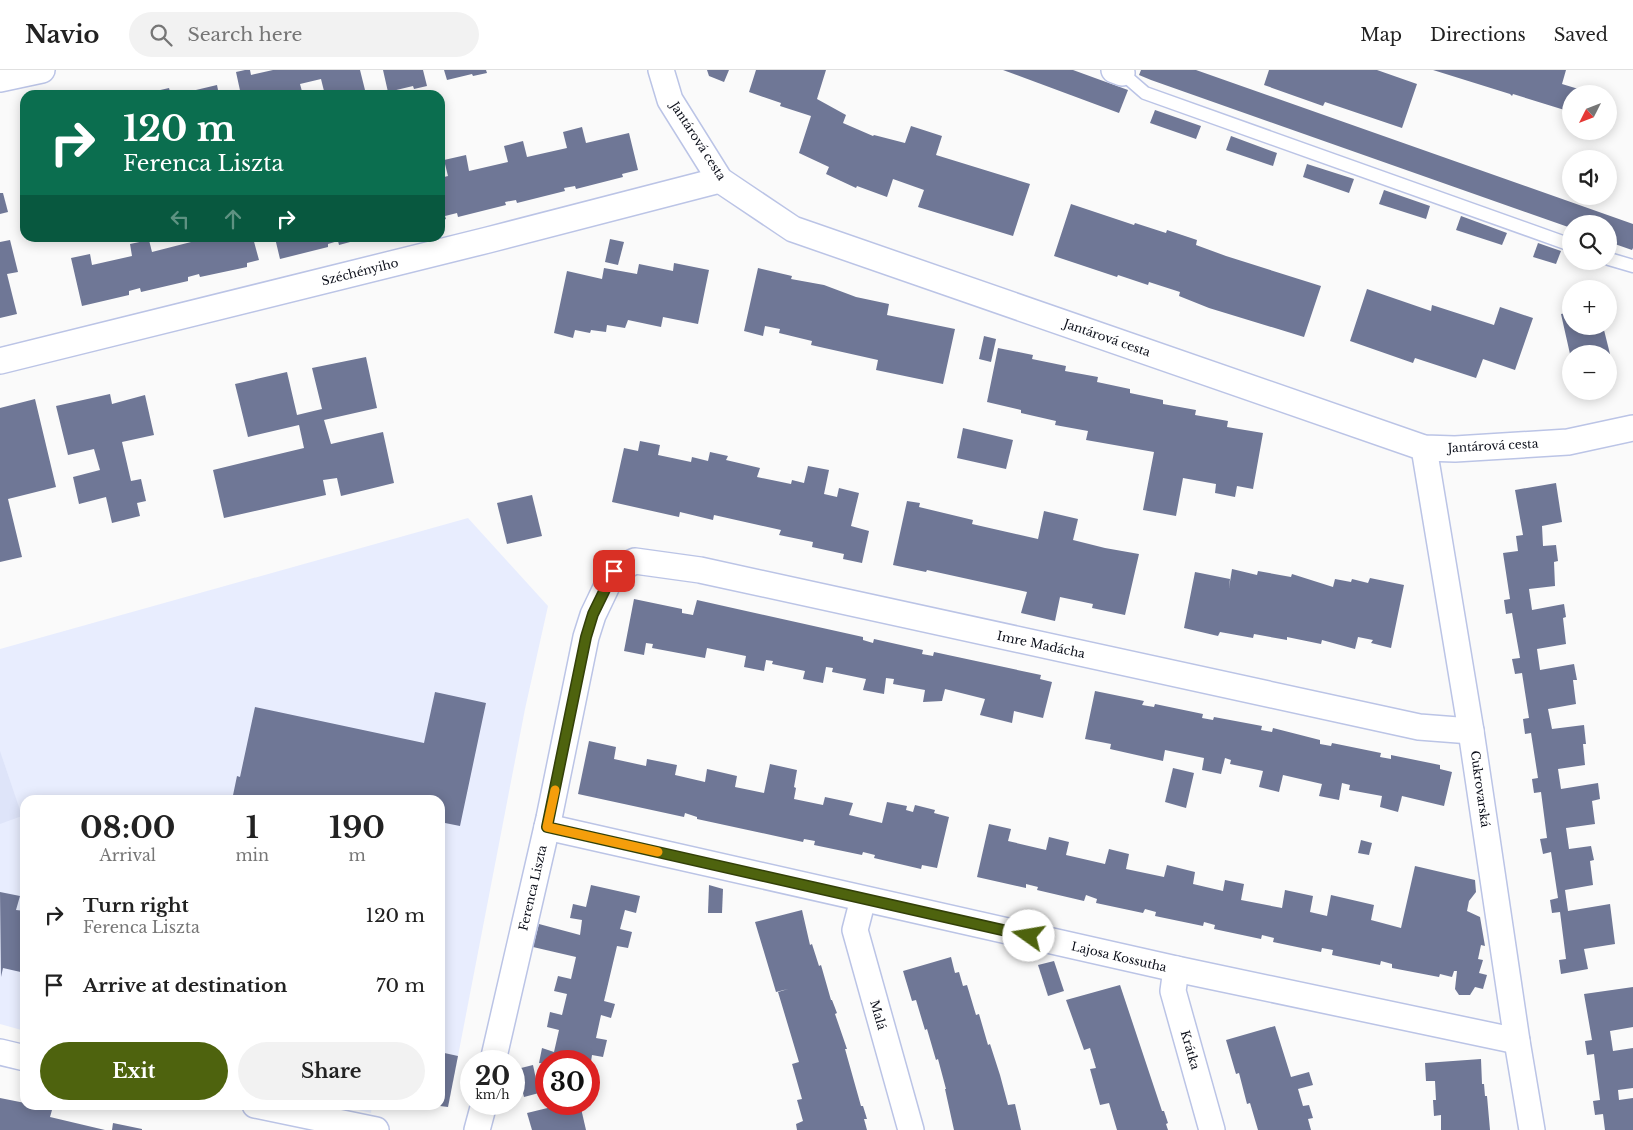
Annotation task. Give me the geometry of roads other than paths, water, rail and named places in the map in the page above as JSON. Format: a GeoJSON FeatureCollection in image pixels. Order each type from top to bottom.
{"type":"FeatureCollection","features":[{"type":"Feature","properties":{"kind":"street"},"geometry":{"type":"LineString","coordinates":[[0,80],[42,70]]}},
{"type":"Feature","properties":{"kind":"street","name":"Jantárová cesta"},"geometry":{"type":"LineString","coordinates":[[661,70],[670,100],[720,180],[793,228],[1424,448],[1456,449],[1568,442],[1633,428]]}},
{"type":"Feature","properties":{"kind":"street","name":"Széchényiho"},"geometry":{"type":"LineString","coordinates":[[0,361],[488,240],[720,180]]}},
{"type":"Feature","properties":{"kind":"street","name":"Cukrovarská"},"geometry":{"type":"LineString","coordinates":[[1424,448],[1471,731],[1516,1041],[1532,1130]]}},
{"type":"Feature","properties":{"kind":"street","name":"Imre Madácha"},"geometry":{"type":"LineString","coordinates":[[614,571],[635,561],[700,570],[1419,727],[1471,731]]}},
{"type":"Feature","properties":{"kind":"street","name":"Ferenca Liszta"},"geometry":{"type":"LineString","coordinates":[[496,1050],[547,827],[586,637],[593,614],[614,571]]}},
{"type":"Feature","properties":{"kind":"street","name":"Lajosa Kossutha"},"geometry":{"type":"LineString","coordinates":[[547,827],[1176,969],[1516,1041]]}},
{"type":"Feature","properties":{"kind":"street","name":"Malá"},"geometry":{"type":"LineString","coordinates":[[863,899],[855,930],[911,1130]]}},
{"type":"Feature","properties":{"kind":"street","name":"Krátka"},"geometry":{"type":"LineString","coordinates":[[1176,969],[1173,991],[1212,1130]]}},
{"type":"Feature","properties":{"kind":"street"},"geometry":{"type":"LineString","coordinates":[[0,1052],[20,1057]]}},
{"type":"Feature","properties":{"kind":"street"},"geometry":{"type":"LineString","coordinates":[[279,1110],[376,1130]]}},
{"type":"Feature","properties":{"kind":"street"},"geometry":{"type":"LineString","coordinates":[[478,1130],[481,1115]]}},
{"type":"Feature","properties":{"kind":"lane"},"geometry":{"type":"LineString","coordinates":[[1118,72],[1145,93],[1562,242]]}},
{"type":"Feature","properties":{"kind":"lane"},"geometry":{"type":"LineString","coordinates":[[1617,261],[1633,266]]}}]}
